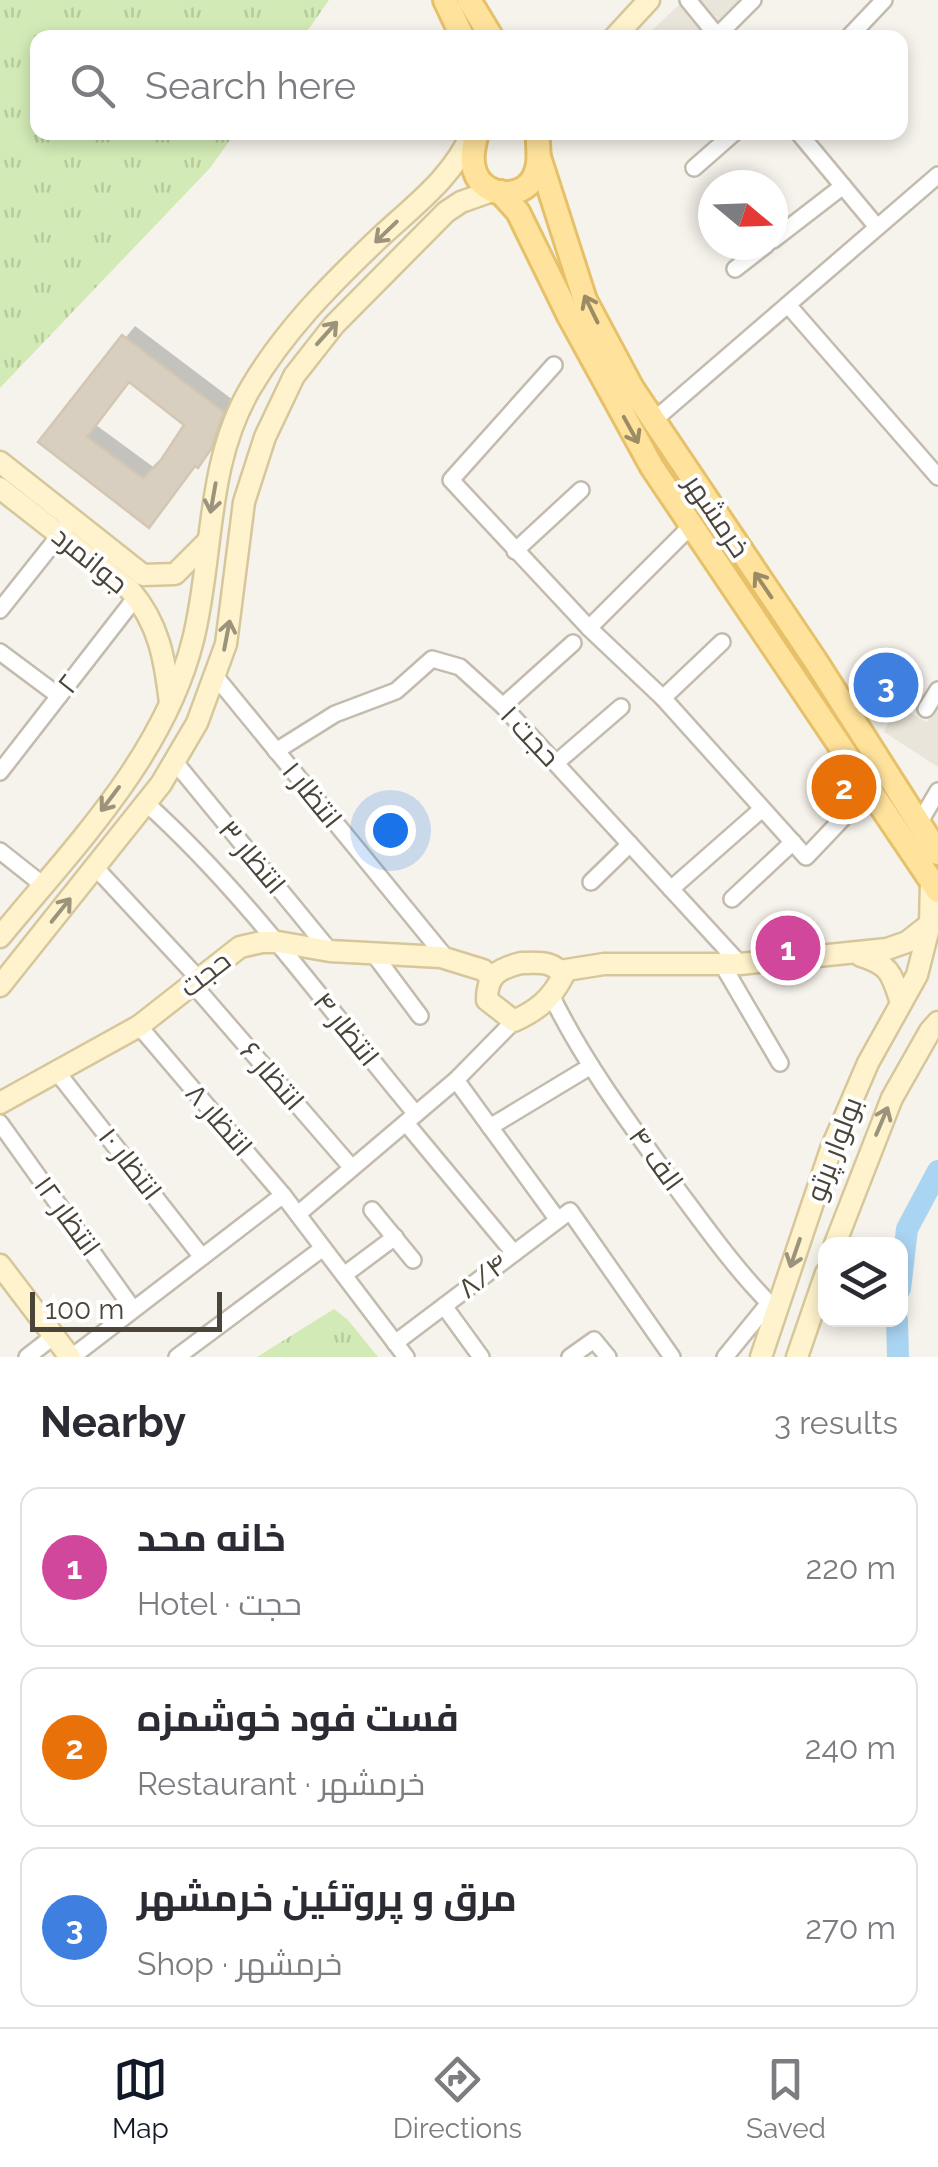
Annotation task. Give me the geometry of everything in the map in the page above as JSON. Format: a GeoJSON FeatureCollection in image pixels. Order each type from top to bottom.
{"type":"FeatureCollection","features":[{"type":"Feature","properties":{"kind":"main road"},"geometry":{"type":"LineString","coordinates":[[445,0],[476,30]]}},
{"type":"Feature","properties":{"kind":"main road"},"geometry":{"type":"LineString","coordinates":[[469,0],[479,30]]}},
{"type":"Feature","properties":{"kind":"main road"},"geometry":{"type":"LineString","coordinates":[[621,30],[649,0]]}},
{"type":"Feature","properties":{"kind":"main road"},"geometry":{"type":"LineString","coordinates":[[0,937],[136,765],[170,705],[193,640],[224,446],[246,395],[301,314],[457,161],[470,140]]}},
{"type":"Feature","properties":{"kind":"main road"},"geometry":{"type":"LineString","coordinates":[[475,140],[473,168],[480,183],[518,212],[569,316],[652,467],[935,886]]}},
{"type":"Feature","properties":{"kind":"main road"},"geometry":{"type":"LineString","coordinates":[[0,986],[146,803],[197,724],[216,677],[230,618],[244,502],[278,405],[294,376],[323,337],[439,219],[461,202],[496,192],[519,192],[528,186],[534,178],[541,143]]}},
{"type":"Feature","properties":{"kind":"main road","name":"خرمشهر"},"geometry":{"type":"LineString","coordinates":[[541,143],[554,209],[586,300],[653,421],[818,665],[936,850]]}},
{"type":"Feature","properties":{"kind":"main road"},"geometry":{"type":"LineString","coordinates":[[422,197],[432,196],[442,202],[439,219]]}},
{"type":"Feature","properties":{"kind":"main road"},"geometry":{"type":"LineString","coordinates":[[526,228],[523,213],[528,201],[540,198],[554,209]]}},
{"type":"Feature","properties":{"kind":"main road","name":"جوانمرد"},"geometry":{"type":"LineString","coordinates":[[0,462],[148,611],[160,640],[170,705]]}},
{"type":"Feature","properties":{"kind":"main road","name":"جوانمرد"},"geometry":{"type":"LineString","coordinates":[[0,488],[142,575],[175,574],[208,542]]}},
{"type":"Feature","properties":{"kind":"main road"},"geometry":{"type":"LineString","coordinates":[[798,680],[818,665]]}},
{"type":"Feature","properties":{"kind":"main road","name":"بولوار پرتو"},"geometry":{"type":"LineString","coordinates":[[761,1357],[772,1306],[826,1162],[868,1063],[930,955],[935,886]]}},
{"type":"Feature","properties":{"kind":"main road"},"geometry":{"type":"LineString","coordinates":[[560,972],[562,976],[552,997],[534,1012],[514,1021],[487,1000],[487,984],[498,969],[521,963],[546,963],[560,972],[604,964],[731,964],[897,946],[930,924]]}},
{"type":"Feature","properties":{"kind":"main road","name":"حجت"},"geometry":{"type":"LineString","coordinates":[[0,1103],[139,1026],[240,947],[278,942],[330,951],[447,958],[482,970],[492,978]]}},
{"type":"Feature","properties":{"kind":"main road"},"geometry":{"type":"LineString","coordinates":[[848,952],[882,962],[893,976],[902,1003]]}},
{"type":"Feature","properties":{"kind":"main road","name":"بولوار پرتو"},"geometry":{"type":"LineString","coordinates":[[838,1237],[892,1098],[938,1022]]}},
{"type":"Feature","properties":{"kind":"main road"},"geometry":{"type":"LineString","coordinates":[[826,1162],[860,1174]]}},
{"type":"Feature","properties":{"kind":"main road"},"geometry":{"type":"LineString","coordinates":[[0,1266],[71,1357]]}},
{"type":"Feature","properties":{"kind":"main road"},"geometry":{"type":"LineString","coordinates":[[797,1357],[818,1296]]}},
{"type":"Feature","properties":{"kind":"street"},"geometry":{"type":"LineString","coordinates":[[688,0],[712,30]]}},
{"type":"Feature","properties":{"kind":"street"},"geometry":{"type":"LineString","coordinates":[[725,30],[753,0]]}},
{"type":"Feature","properties":{"kind":"street"},"geometry":{"type":"LineString","coordinates":[[856,30],[884,0]]}},
{"type":"Feature","properties":{"kind":"street"},"geometry":{"type":"LineString","coordinates":[[694,168],[726,140]]}},
{"type":"Feature","properties":{"kind":"street"},"geometry":{"type":"LineString","coordinates":[[805,140],[878,228]]}},
{"type":"Feature","properties":{"kind":"street"},"geometry":{"type":"LineString","coordinates":[[653,421],[938,175]]}},
{"type":"Feature","properties":{"kind":"street"},"geometry":{"type":"LineString","coordinates":[[788,228],[843,186]]}},
{"type":"Feature","properties":{"kind":"street"},"geometry":{"type":"LineString","coordinates":[[735,269],[747,260]]}},
{"type":"Feature","properties":{"kind":"street"},"geometry":{"type":"LineString","coordinates":[[788,305],[938,477]]}},
{"type":"Feature","properties":{"kind":"street"},"geometry":{"type":"LineString","coordinates":[[554,366],[450,480],[589,628],[663,698],[806,856],[844,816]]}},
{"type":"Feature","properties":{"kind":"street"},"geometry":{"type":"LineString","coordinates":[[514,551],[581,490]]}},
{"type":"Feature","properties":{"kind":"street"},"geometry":{"type":"LineString","coordinates":[[589,628],[692,525]]}},
{"type":"Feature","properties":{"kind":"street"},"geometry":{"type":"LineString","coordinates":[[0,610],[65,528]]}},
{"type":"Feature","properties":{"kind":"street","name":"۲"},"geometry":{"type":"LineString","coordinates":[[0,772],[136,596]]}},
{"type":"Feature","properties":{"kind":"street"},"geometry":{"type":"LineString","coordinates":[[663,698],[722,642]]}},
{"type":"Feature","properties":{"kind":"street"},"geometry":{"type":"LineString","coordinates":[[503,706],[573,643]]}},
{"type":"Feature","properties":{"kind":"street"},"geometry":{"type":"LineString","coordinates":[[0,652],[58,696]]}},
{"type":"Feature","properties":{"kind":"street","name":"حجت ۱"},"geometry":{"type":"LineString","coordinates":[[276,750],[335,714],[396,691],[432,659],[460,667],[503,706],[672,889],[731,964],[780,1063]]}},
{"type":"Feature","properties":{"kind":"street","name":"انتظار ۱"},"geometry":{"type":"LineString","coordinates":[[216,677],[447,958]]}},
{"type":"Feature","properties":{"kind":"street"},"geometry":{"type":"LineString","coordinates":[[926,709],[938,690]]}},
{"type":"Feature","properties":{"kind":"street"},"geometry":{"type":"LineString","coordinates":[[556,763],[621,706]]}},
{"type":"Feature","properties":{"kind":"street","name":"انتظار ۳"},"geometry":{"type":"LineString","coordinates":[[175,762],[330,951]]}},
{"type":"Feature","properties":{"kind":"street"},"geometry":{"type":"LineString","coordinates":[[918,824],[938,791]]}},
{"type":"Feature","properties":{"kind":"street","name":"انتظار ۴"},"geometry":{"type":"LineString","coordinates":[[146,803],[172,826],[278,942],[514,1253]]}},
{"type":"Feature","properties":{"kind":"street"},"geometry":{"type":"LineString","coordinates":[[672,889],[762,809]]}},
{"type":"Feature","properties":{"kind":"street"},"geometry":{"type":"LineString","coordinates":[[732,898],[792,842]]}},
{"type":"Feature","properties":{"kind":"street"},"geometry":{"type":"LineString","coordinates":[[590,882],[630,844]]}},
{"type":"Feature","properties":{"kind":"street"},"geometry":{"type":"LineString","coordinates":[[0,850],[43,884]]}},
{"type":"Feature","properties":{"kind":"street","name":"انتظار ۶"},"geometry":{"type":"LineString","coordinates":[[95,866],[352,1168]]}},
{"type":"Feature","properties":{"kind":"street"},"geometry":{"type":"LineString","coordinates":[[373,953],[420,1016]]}},
{"type":"Feature","properties":{"kind":"street","name":"۴ الف"},"geometry":{"type":"LineString","coordinates":[[552,997],[591,1066],[733,1264],[772,1306]]}},
{"type":"Feature","properties":{"kind":"street"},"geometry":{"type":"LineString","coordinates":[[298,1214],[456,1080],[514,1021]]}},
{"type":"Feature","properties":{"kind":"street","name":"انتظار ۸"},"geometry":{"type":"LineString","coordinates":[[139,1026],[284,1195],[406,1357]]}},
{"type":"Feature","properties":{"kind":"street"},"geometry":{"type":"LineString","coordinates":[[490,1127],[591,1066]]}},
{"type":"Feature","properties":{"kind":"street","name":"انتظار ۱۰"},"geometry":{"type":"LineString","coordinates":[[57,1072],[202,1257]]}},
{"type":"Feature","properties":{"kind":"street"},"geometry":{"type":"LineString","coordinates":[[456,1080],[672,1357]]}},
{"type":"Feature","properties":{"kind":"street","name":"انتظار ۱۲"},"geometry":{"type":"LineString","coordinates":[[0,1122],[133,1309]]}},
{"type":"Feature","properties":{"kind":"street"},"geometry":{"type":"LineString","coordinates":[[71,1357],[284,1195]]}},
{"type":"Feature","properties":{"kind":"street"},"geometry":{"type":"LineString","coordinates":[[372,1210],[413,1260]]}},
{"type":"Feature","properties":{"kind":"street","name":"۸/۴"},"geometry":{"type":"LineString","coordinates":[[396,1343],[564,1215]]}},
{"type":"Feature","properties":{"kind":"street"},"geometry":{"type":"LineString","coordinates":[[344,1275],[394,1237]]}},
{"type":"Feature","properties":{"kind":"street"},"geometry":{"type":"LineString","coordinates":[[176,1357],[324,1248]]}},
{"type":"Feature","properties":{"kind":"street"},"geometry":{"type":"LineString","coordinates":[[444,1306],[481,1357]]}},
{"type":"Feature","properties":{"kind":"street"},"geometry":{"type":"LineString","coordinates":[[724,1357],[772,1306]]}},
{"type":"Feature","properties":{"kind":"street"},"geometry":{"type":"LineString","coordinates":[[27,1357],[54,1336]]}},
{"type":"Feature","properties":{"kind":"street"},"geometry":{"type":"LineString","coordinates":[[570,1357],[594,1340],[608,1357]]}},
{"type":"Feature","properties":{"kind":"shaded area"},"geometry":{"type":"Polygon","coordinates":[[[684,0],[739,0],[709,30],[652,30],[684,0]]]}},
{"type":"Feature","properties":{"kind":"shaded area"},"geometry":{"type":"Polygon","coordinates":[[[896,705],[927,722],[938,705],[938,767],[884,732],[896,705]]]}},
{"type":"Feature","properties":{"kind":"green space"},"geometry":{"type":"Polygon","coordinates":[[[0,0],[329,0],[308,30],[30,30],[30,140],[230,140],[210,168],[0,388],[0,0]]]}},
{"type":"Feature","properties":{"kind":"green space"},"geometry":{"type":"Polygon","coordinates":[[[334,1309],[378,1357],[257,1357],[334,1309]]]}},
{"type":"Feature","properties":{"kind":"building"},"geometry":{"type":"Polygon","coordinates":[[[122,335],[224,412],[211,449],[149,528],[38,442],[122,335]],[[129,382],[87,437],[143,478],[161,460],[184,425],[129,382]]]}},
{"type":"Feature","properties":{"kind":"waterway"},"geometry":{"type":"LineString","coordinates":[[906,1237],[938,1171]]}},
{"type":"Feature","properties":{"kind":"waterway"},"geometry":{"type":"LineString","coordinates":[[897,1327],[898,1357]]}},
{"type":"Feature","properties":{"kind":"place","name":"مرق و پروتئین خرمشهر"},"geometry":{"type":"Point","coordinates":[886,685]}},
{"type":"Feature","properties":{"kind":"place","name":"فست فود خوشمزه"},"geometry":{"type":"Point","coordinates":[844,787]}},
{"type":"Feature","properties":{"kind":"place","name":"خانه محد"},"geometry":{"type":"Point","coordinates":[788,948]}}]}
